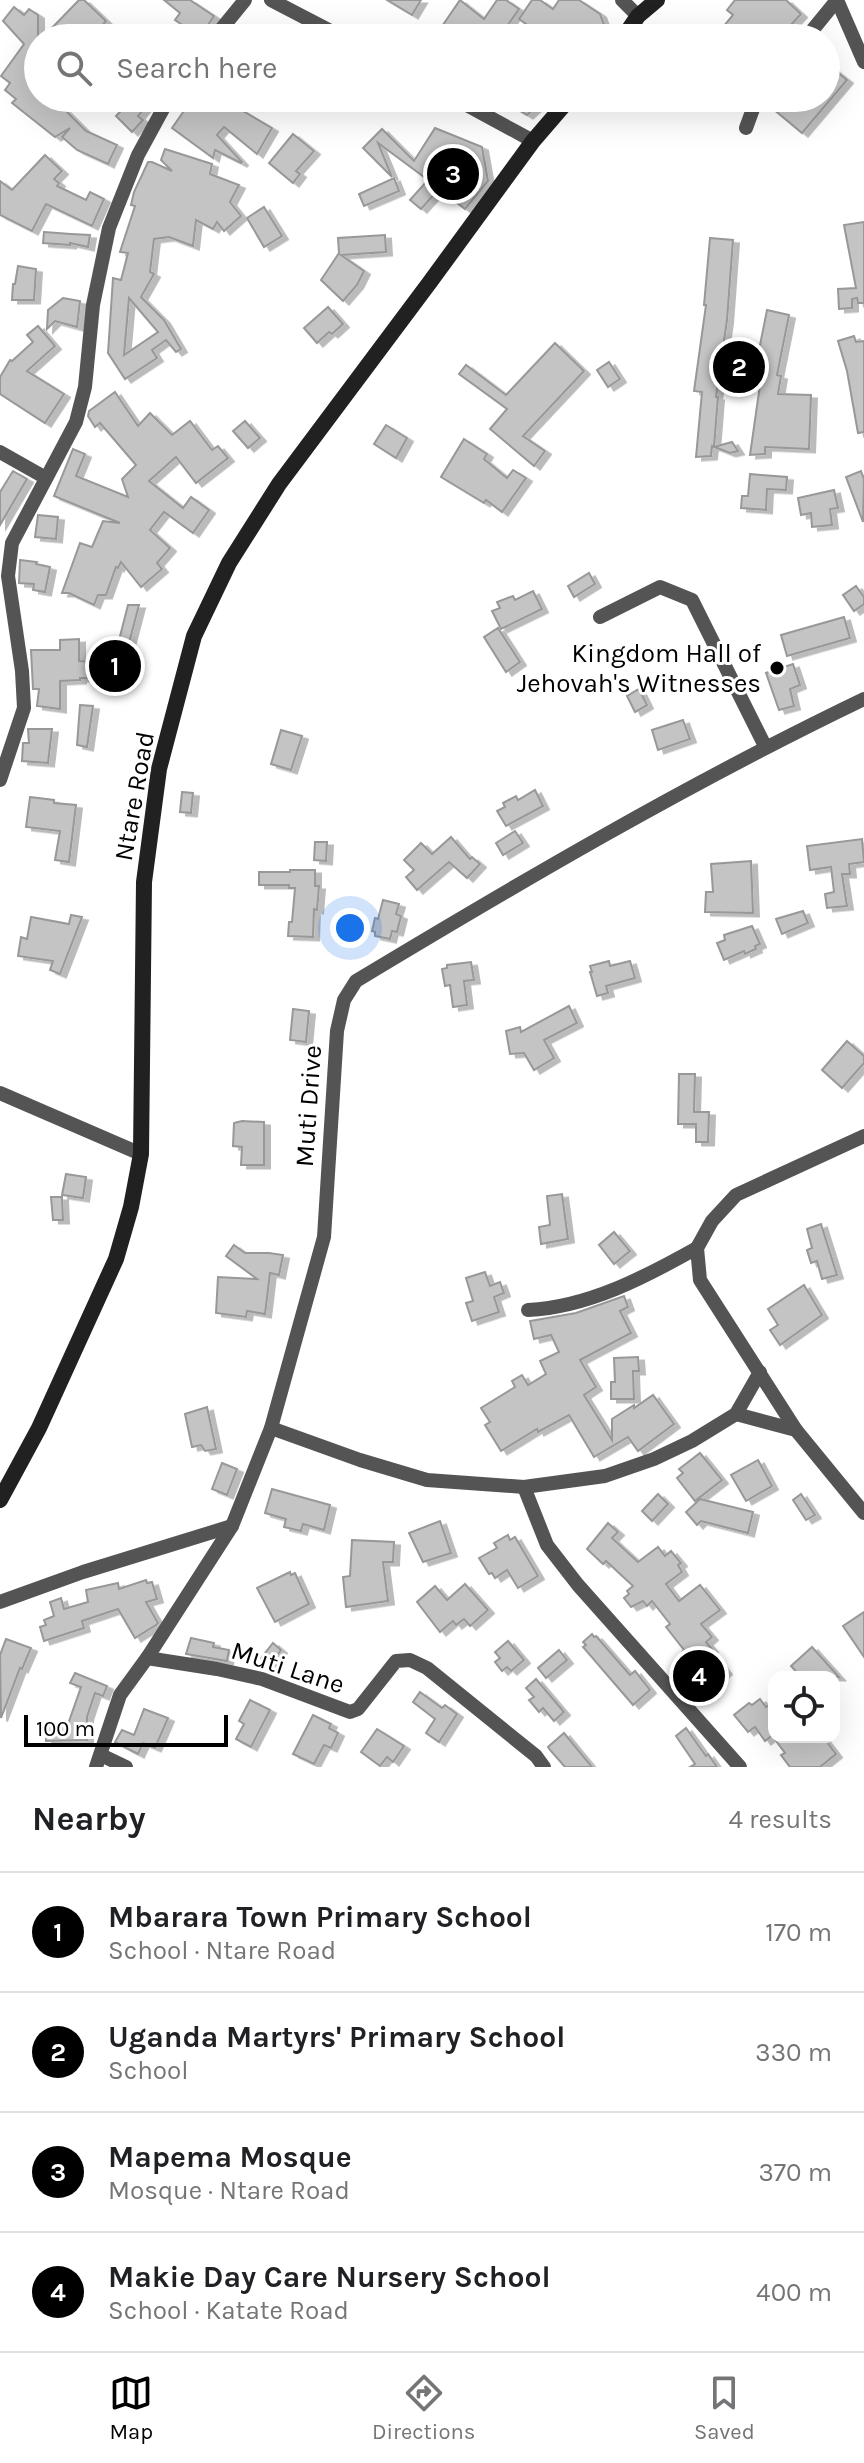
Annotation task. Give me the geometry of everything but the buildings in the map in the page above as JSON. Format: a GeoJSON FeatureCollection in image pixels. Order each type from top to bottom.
{"type":"FeatureCollection","features":[{"type":"Feature","properties":{"kind":"main road"},"geometry":{"type":"LineString","coordinates":[[633,24],[657,0]]}},
{"type":"Feature","properties":{"kind":"main road","name":"Ntare Road"},"geometry":{"type":"LineString","coordinates":[[0,1500],[39,1428],[116,1259],[131,1207],[141,1154],[144,882],[159,769],[194,636],[229,563],[279,484],[533,141],[558,112]]}},
{"type":"Feature","properties":{"kind":"street"},"geometry":{"type":"LineString","coordinates":[[225,24],[245,0]]}},
{"type":"Feature","properties":{"kind":"street"},"geometry":{"type":"LineString","coordinates":[[271,0],[317,24]]}},
{"type":"Feature","properties":{"kind":"street"},"geometry":{"type":"LineString","coordinates":[[622,0],[638,16]]}},
{"type":"Feature","properties":{"kind":"street"},"geometry":{"type":"LineString","coordinates":[[817,24],[837,0],[864,62]]}},
{"type":"Feature","properties":{"kind":"street"},"geometry":{"type":"LineString","coordinates":[[0,780],[24,708],[22,671],[8,576],[12,543],[76,422],[85,387],[93,305],[109,228],[138,155],[161,112]]}},
{"type":"Feature","properties":{"kind":"street"},"geometry":{"type":"LineString","coordinates":[[480,112],[533,141]]}},
{"type":"Feature","properties":{"kind":"street"},"geometry":{"type":"LineString","coordinates":[[746,128],[752,112]]}},
{"type":"Feature","properties":{"kind":"street"},"geometry":{"type":"LineString","coordinates":[[0,452],[46,478]]}},
{"type":"Feature","properties":{"kind":"street"},"geometry":{"type":"LineString","coordinates":[[600,617],[660,587],[692,600],[765,746]]}},
{"type":"Feature","properties":{"kind":"street","name":"Muti Drive"},"geometry":{"type":"LineString","coordinates":[[98,1761],[120,1695],[232,1526],[271,1428],[324,1237],[337,1031],[344,1000],[356,981],[684,789],[864,699]]}},
{"type":"Feature","properties":{"kind":"street"},"geometry":{"type":"LineString","coordinates":[[0,1093],[141,1154]]}},
{"type":"Feature","properties":{"kind":"street"},"geometry":{"type":"LineString","coordinates":[[528,1310],[555,1309],[635,1281],[697,1248],[712,1221],[736,1195],[864,1136]]}},
{"type":"Feature","properties":{"kind":"street"},"geometry":{"type":"LineString","coordinates":[[697,1248],[700,1280],[796,1430],[864,1513]]}},
{"type":"Feature","properties":{"kind":"street"},"geometry":{"type":"LineString","coordinates":[[271,1428],[427,1480],[524,1487],[605,1476],[654,1459],[692,1441],[736,1414],[760,1372]]}},
{"type":"Feature","properties":{"kind":"street"},"geometry":{"type":"LineString","coordinates":[[736,1414],[796,1430]]}},
{"type":"Feature","properties":{"kind":"street"},"geometry":{"type":"LineString","coordinates":[[524,1487],[547,1545],[578,1585],[740,1767]]}},
{"type":"Feature","properties":{"kind":"street"},"geometry":{"type":"LineString","coordinates":[[0,1602],[83,1572],[232,1526]]}},
{"type":"Feature","properties":{"kind":"street","name":"Muti Lane"},"geometry":{"type":"LineString","coordinates":[[147,1658],[262,1679],[350,1712],[358,1709],[396,1661],[410,1660],[451,1686],[536,1756],[544,1767]]}},
{"type":"Feature","properties":{"kind":"street"},"geometry":{"type":"LineString","coordinates":[[98,1761],[126,1767]]}},
{"type":"Feature","properties":{"kind":"place","name":"Mapema Mosque"},"geometry":{"type":"Point","coordinates":[453,174]}},
{"type":"Feature","properties":{"kind":"place","name":"Uganda Martyrs' Primary School"},"geometry":{"type":"Point","coordinates":[739,367]}},
{"type":"Feature","properties":{"kind":"place","name":"Mbarara Town Primary School"},"geometry":{"type":"Point","coordinates":[115,666]}},
{"type":"Feature","properties":{"kind":"place","name":"Kingdom Hall of Jehovah's Witnesses"},"geometry":{"type":"Point","coordinates":[777,668]}},
{"type":"Feature","properties":{"kind":"place","name":"Makie Day Care Nursery School"},"geometry":{"type":"Point","coordinates":[699,1676]}}]}
